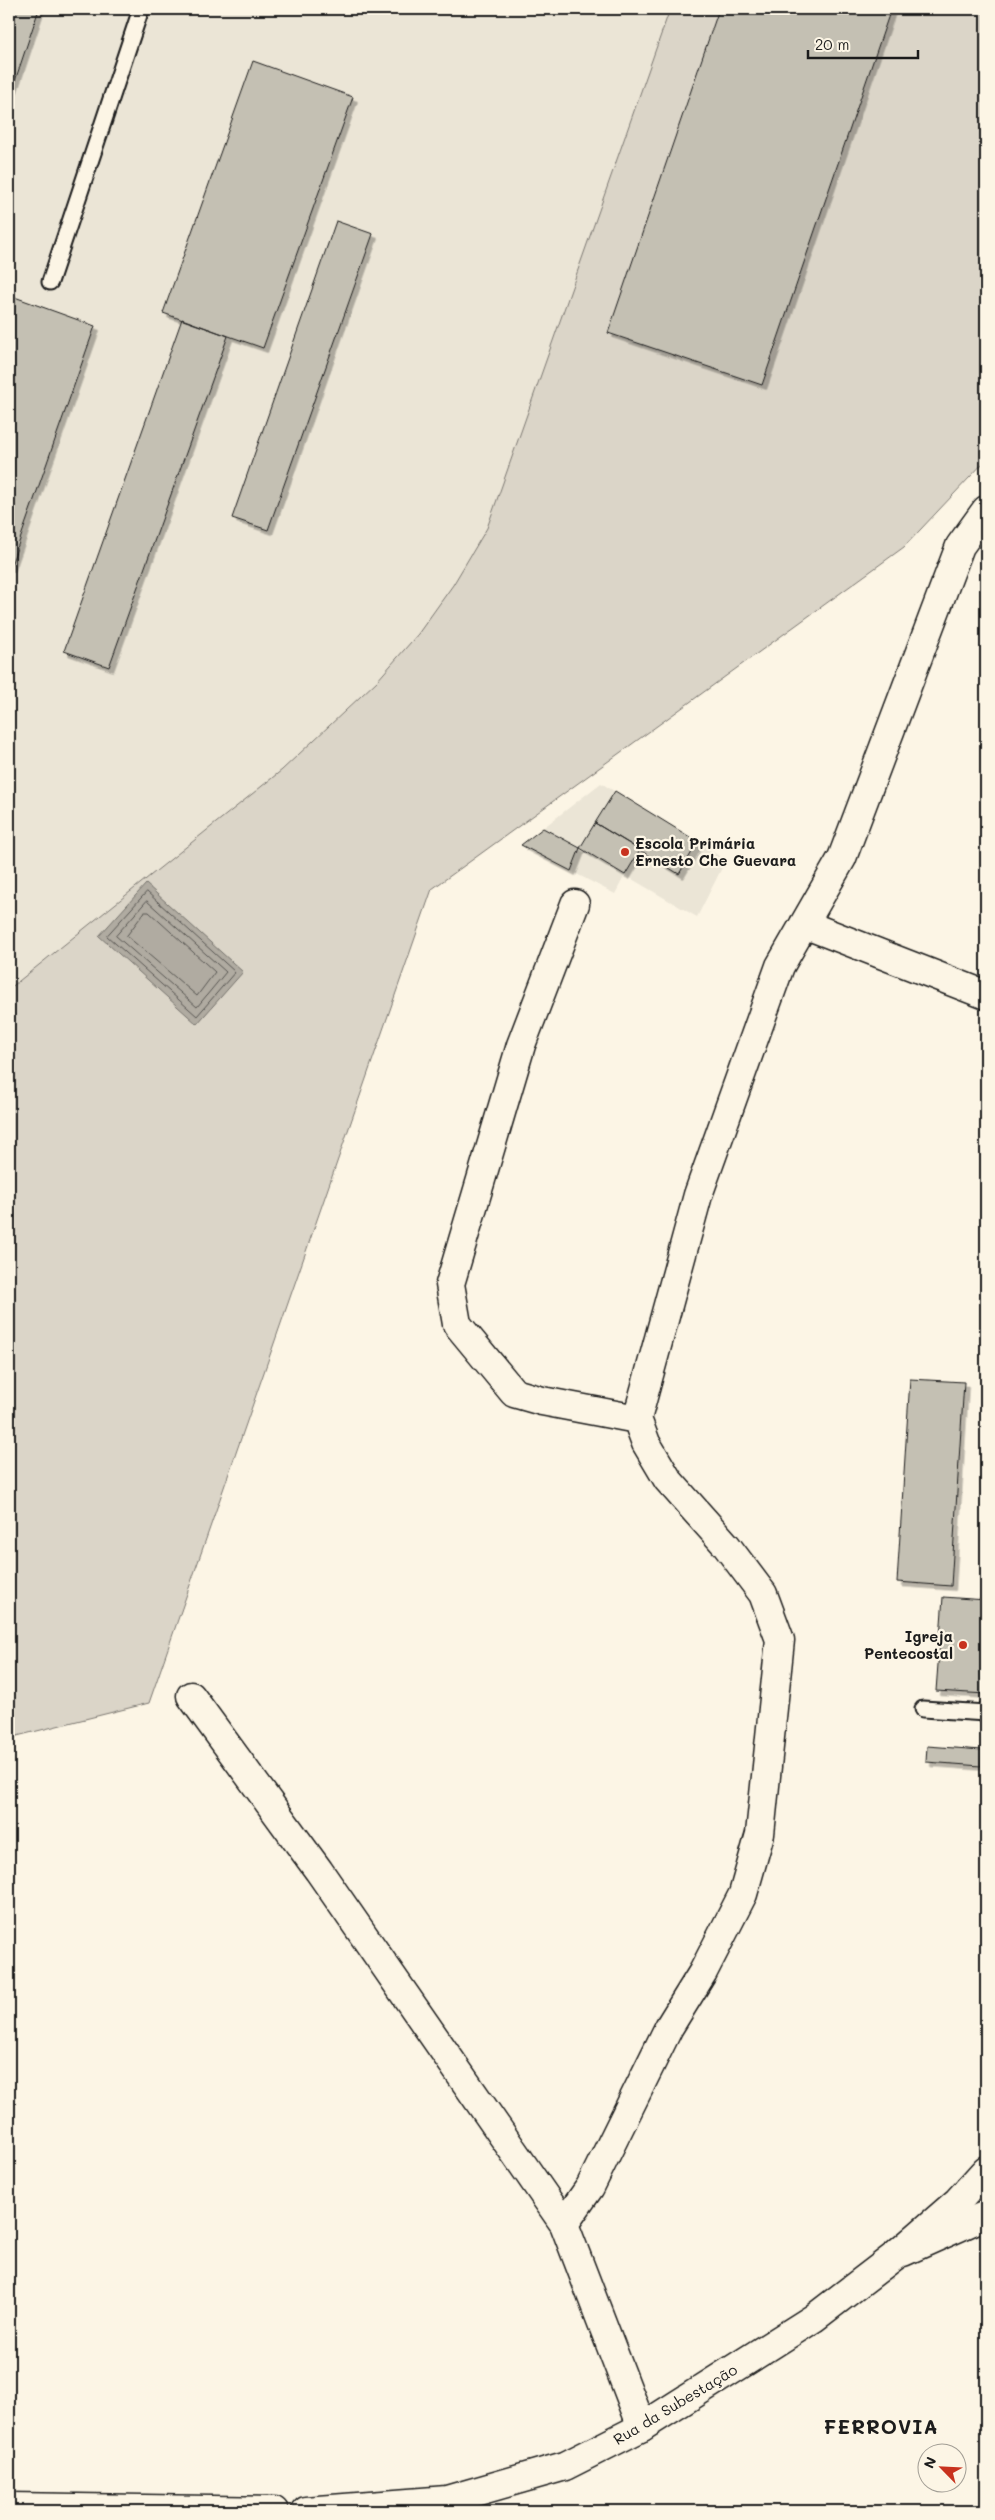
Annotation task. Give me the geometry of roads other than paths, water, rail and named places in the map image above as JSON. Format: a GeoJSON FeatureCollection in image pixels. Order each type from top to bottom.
{"type":"FeatureCollection","features":[{"type":"Feature","properties":{"kind":"street"},"geometry":{"type":"LineString","coordinates":[[564,2224],[590,2187],[669,2028],[703,1972],[743,1894],[760,1834],[780,1640],[763,1594],[726,1545],[668,1480],[646,1443],[637,1419],[698,1195],[780,966],[842,858],[960,546],[986,510]]}},
{"type":"Feature","properties":{"kind":"street"},"geometry":{"type":"LineString","coordinates":[[575,904],[521,1045],[450,1284],[457,1324],[514,1393],[542,1401],[637,1419]]}},
{"type":"Feature","properties":{"kind":"street"},"geometry":{"type":"LineString","coordinates":[[804,924],[986,995]]}},
{"type":"Feature","properties":{"kind":"street"},"geometry":{"type":"LineString","coordinates":[[191,1696],[319,1871],[564,2224],[642,2427]]}},
{"type":"Feature","properties":{"kind":"street","name":"Rua da Subestação"},"geometry":{"type":"LineString","coordinates":[[306,2511],[447,2500],[566,2466],[642,2427],[814,2318],[896,2255],[958,2201],[986,2170]]}},
{"type":"Feature","properties":{"kind":"street"},"geometry":{"type":"LineString","coordinates":[[896,2255],[986,2215]]}},
{"type":"Feature","properties":{"kind":"street"},"geometry":{"type":"LineString","coordinates":[[9,2507],[274,2511]]}},
{"type":"Feature","properties":{"kind":"lane"},"geometry":{"type":"LineString","coordinates":[[50,282],[141,9]]}},
{"type":"Feature","properties":{"kind":"lane"},"geometry":{"type":"LineString","coordinates":[[923,1709],[986,1713]]}},
{"type":"Feature","properties":{"kind":"water"},"geometry":{"type":"Polygon","coordinates":[[[146,884],[243,972],[197,1024],[99,936],[146,884]]]}},
{"type":"Feature","properties":{"kind":"place","name":"Escola Primária Ernesto Che Guevara"},"geometry":{"type":"Point","coordinates":[625,852]}},
{"type":"Feature","properties":{"kind":"place","name":"Igreja Pentecostal"},"geometry":{"type":"Point","coordinates":[963,1645]}},
{"type":"Feature","properties":{"kind":"district","name":"FERROVIA"},"geometry":{"type":"Point","coordinates":[881,2426]}}]}
